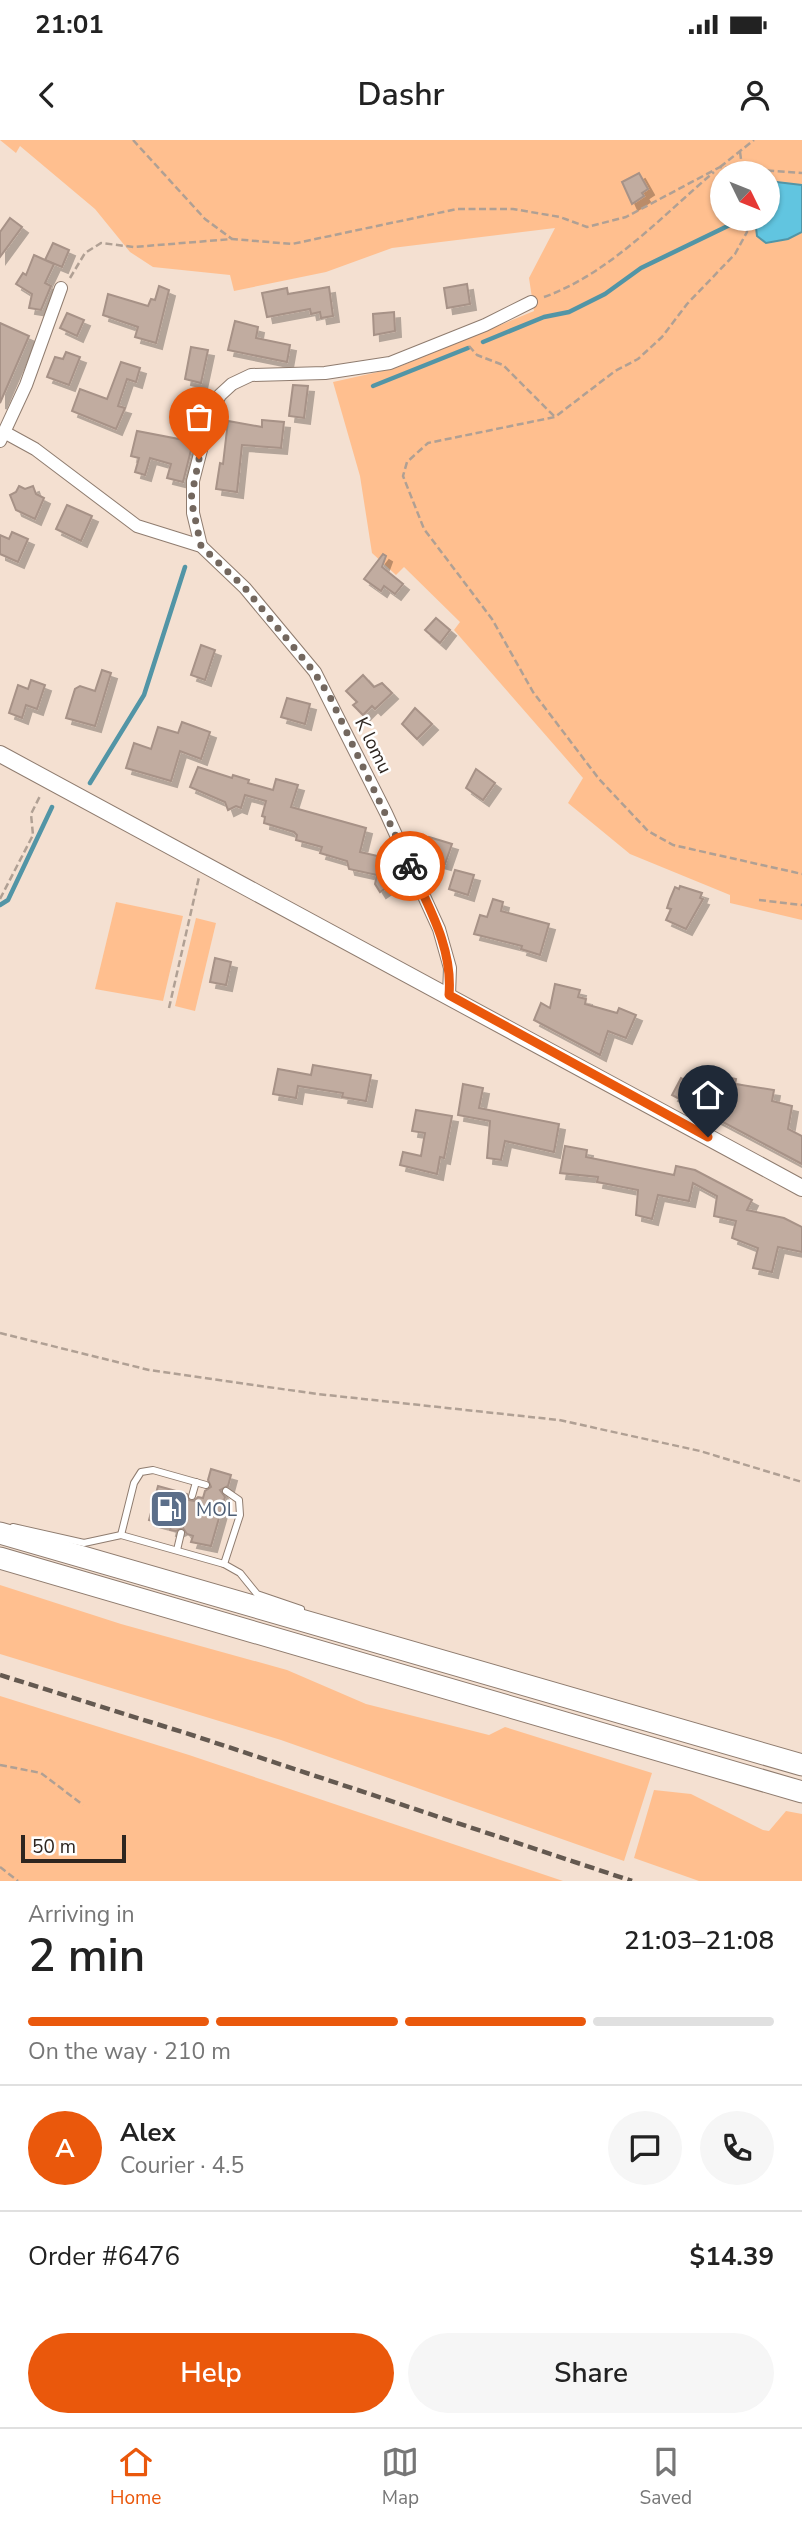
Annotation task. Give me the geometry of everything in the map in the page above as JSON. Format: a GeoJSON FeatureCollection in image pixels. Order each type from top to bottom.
{"type":"FeatureCollection","features":[{"type":"Feature","properties":{"kind":"highway"},"geometry":{"type":"LineString","coordinates":[[0,1533],[802,1765]]}},
{"type":"Feature","properties":{"kind":"highway"},"geometry":{"type":"LineString","coordinates":[[0,1558],[802,1792]]}},
{"type":"Feature","properties":{"kind":"highway"},"geometry":{"type":"LineString","coordinates":[[694,1761],[744,1784],[802,1801]]}},
{"type":"Feature","properties":{"kind":"street"},"geometry":{"type":"LineString","coordinates":[[2,437],[61,288]]}},
{"type":"Feature","properties":{"kind":"street"},"geometry":{"type":"LineString","coordinates":[[201,546],[192,513],[193,481],[210,415],[220,395],[232,384],[251,375],[324,373],[390,363],[531,302]]}},
{"type":"Feature","properties":{"kind":"street","name":"K lomu"},"geometry":{"type":"LineString","coordinates":[[2,437],[35,449],[137,526],[201,546],[245,588],[314,672],[330,697],[439,929],[450,968],[449,995]]}},
{"type":"Feature","properties":{"kind":"street"},"geometry":{"type":"LineString","coordinates":[[0,754],[802,1188]]}},
{"type":"Feature","properties":{"kind":"lane"},"geometry":{"type":"LineString","coordinates":[[121,1535],[134,1483],[141,1472],[153,1470],[206,1485]]}},
{"type":"Feature","properties":{"kind":"lane"},"geometry":{"type":"LineString","coordinates":[[192,1496],[196,1482]]}},
{"type":"Feature","properties":{"kind":"lane"},"geometry":{"type":"LineString","coordinates":[[224,1564],[241,1509],[236,1497],[226,1491]]}},
{"type":"Feature","properties":{"kind":"lane"},"geometry":{"type":"LineString","coordinates":[[0,1525],[74,1542],[92,1543],[121,1535],[177,1550],[224,1564],[240,1573],[257,1594],[309,1612]]}},
{"type":"Feature","properties":{"kind":"lane"},"geometry":{"type":"LineString","coordinates":[[177,1550],[181,1533]]}},
{"type":"Feature","properties":{"kind":"lane"},"geometry":{"type":"LineString","coordinates":[[332,1620],[427,1658]]}},
{"type":"Feature","properties":{"kind":"path"},"geometry":{"type":"LineString","coordinates":[[133,140],[205,219],[232,239]]}},
{"type":"Feature","properties":{"kind":"path"},"geometry":{"type":"LineString","coordinates":[[728,161],[754,140]]}},
{"type":"Feature","properties":{"kind":"path"},"geometry":{"type":"LineString","coordinates":[[740,151],[741,161]]}},
{"type":"Feature","properties":{"kind":"path"},"geometry":{"type":"LineString","coordinates":[[780,171],[802,173]]}},
{"type":"Feature","properties":{"kind":"path"},"geometry":{"type":"LineString","coordinates":[[61,288],[85,253],[101,243],[158,246],[232,239],[292,244],[457,209],[513,209],[560,217],[587,227],[626,217],[710,172]]}},
{"type":"Feature","properties":{"kind":"path"},"geometry":{"type":"LineString","coordinates":[[531,302],[572,287],[616,256],[710,176]]}},
{"type":"Feature","properties":{"kind":"path"},"geometry":{"type":"LineString","coordinates":[[747,231],[735,254],[687,304],[662,337],[638,359],[605,378],[555,417],[428,443],[407,462],[403,475],[424,529],[492,620],[533,692],[599,779],[648,831],[673,845],[802,874]]}},
{"type":"Feature","properties":{"kind":"path"},"geometry":{"type":"LineString","coordinates":[[460,335],[477,355],[503,365],[555,417]]}},
{"type":"Feature","properties":{"kind":"path"},"geometry":{"type":"LineString","coordinates":[[0,899],[33,835],[31,814],[49,780]]}},
{"type":"Feature","properties":{"kind":"path"},"geometry":{"type":"LineString","coordinates":[[169,1008],[204,864]]}},
{"type":"Feature","properties":{"kind":"path"},"geometry":{"type":"LineString","coordinates":[[759,900],[802,905]]}},
{"type":"Feature","properties":{"kind":"path"},"geometry":{"type":"LineString","coordinates":[[0,1333],[149,1370],[317,1394],[559,1420],[700,1451],[802,1482]]}},
{"type":"Feature","properties":{"kind":"path"},"geometry":{"type":"LineString","coordinates":[[0,1765],[41,1773],[83,1805]]}},
{"type":"Feature","properties":{"kind":"path"},"geometry":{"type":"LineString","coordinates":[[0,1867],[18,1881]]}},
{"type":"Feature","properties":{"kind":"shaded area"},"geometry":{"type":"Polygon","coordinates":[[[0,140],[802,140],[802,920],[730,903],[730,895],[630,854],[568,803],[583,778],[454,630],[460,622],[404,567],[396,575],[372,553],[360,476],[333,382],[396,368],[534,311],[529,278],[555,228],[392,248],[326,272],[234,291],[230,275],[153,267],[130,252],[95,209],[20,146],[16,153],[0,140]]]}},
{"type":"Feature","properties":{"kind":"shaded area"},"geometry":{"type":"Polygon","coordinates":[[[116,902],[183,916],[163,1001],[95,989],[116,902]]]}},
{"type":"Feature","properties":{"kind":"shaded area"},"geometry":{"type":"Polygon","coordinates":[[[196,918],[216,923],[195,1011],[175,1006],[196,918]]]}},
{"type":"Feature","properties":{"kind":"shaded area"},"geometry":{"type":"Polygon","coordinates":[[[0,1585],[121,1624],[287,1670],[366,1704],[489,1735],[505,1727],[652,1773],[624,1861],[281,1740],[0,1654],[0,1585]]]}},
{"type":"Feature","properties":{"kind":"shaded area"},"geometry":{"type":"Polygon","coordinates":[[[0,1696],[189,1755],[563,1881],[0,1881],[0,1696]]]}},
{"type":"Feature","properties":{"kind":"shaded area"},"geometry":{"type":"Polygon","coordinates":[[[654,1790],[691,1794],[769,1831],[786,1811],[802,1814],[802,1881],[699,1881],[634,1858],[654,1790]]]}},
{"type":"Feature","properties":{"kind":"water"},"geometry":{"type":"Polygon","coordinates":[[[780,182],[802,185],[802,232],[788,239],[766,243],[757,236],[756,231],[780,231],[780,182]]]}},
{"type":"Feature","properties":{"kind":"building"},"geometry":{"type":"Polygon","coordinates":[[[639,173],[648,189],[642,193],[644,196],[632,204],[622,182],[639,173]]]}},
{"type":"Feature","properties":{"kind":"building"},"geometry":{"type":"Polygon","coordinates":[[[10,218],[22,227],[0,257],[0,232],[10,218]]]}},
{"type":"Feature","properties":{"kind":"building"},"geometry":{"type":"Polygon","coordinates":[[[53,243],[69,250],[62,267],[45,260],[53,243]]]}},
{"type":"Feature","properties":{"kind":"building"},"geometry":{"type":"Polygon","coordinates":[[[34,255],[54,264],[45,283],[51,286],[41,310],[29,308],[32,294],[16,284],[23,273],[26,275],[34,255]]]}},
{"type":"Feature","properties":{"kind":"building"},"geometry":{"type":"Polygon","coordinates":[[[467,284],[470,304],[447,308],[444,288],[467,284]]]}},
{"type":"Feature","properties":{"kind":"building"},"geometry":{"type":"Polygon","coordinates":[[[159,286],[169,290],[156,343],[135,337],[138,327],[103,315],[108,294],[148,306],[151,299],[155,300],[159,286]]]}},
{"type":"Feature","properties":{"kind":"building"},"geometry":{"type":"Polygon","coordinates":[[[329,287],[333,316],[321,318],[320,312],[311,314],[310,309],[267,317],[262,293],[287,288],[288,294],[329,287]]]}},
{"type":"Feature","properties":{"kind":"building"},"geometry":{"type":"Polygon","coordinates":[[[394,312],[395,331],[374,335],[373,314],[394,312]]]}},
{"type":"Feature","properties":{"kind":"building"},"geometry":{"type":"Polygon","coordinates":[[[67,313],[84,320],[77,336],[60,328],[67,313]]]}},
{"type":"Feature","properties":{"kind":"building"},"geometry":{"type":"Polygon","coordinates":[[[235,321],[258,327],[256,338],[290,345],[287,362],[228,350],[235,321]]]}},
{"type":"Feature","properties":{"kind":"building"},"geometry":{"type":"Polygon","coordinates":[[[0,323],[29,336],[0,403],[0,323]]]}},
{"type":"Feature","properties":{"kind":"building"},"geometry":{"type":"Polygon","coordinates":[[[191,347],[208,350],[201,383],[185,379],[191,347]]]}},
{"type":"Feature","properties":{"kind":"building"},"geometry":{"type":"Polygon","coordinates":[[[66,352],[80,357],[69,385],[47,377],[55,357],[63,359],[66,352]]]}},
{"type":"Feature","properties":{"kind":"building"},"geometry":{"type":"Polygon","coordinates":[[[121,362],[140,368],[136,382],[127,379],[118,406],[125,408],[116,429],[72,411],[80,389],[107,399],[121,362]]]}},
{"type":"Feature","properties":{"kind":"building"},"geometry":{"type":"Polygon","coordinates":[[[293,385],[308,386],[304,418],[289,416],[293,385]]]}},
{"type":"Feature","properties":{"kind":"building"},"geometry":{"type":"Polygon","coordinates":[[[193,415],[198,422],[183,482],[167,478],[171,464],[150,458],[145,475],[135,472],[139,458],[131,456],[137,431],[179,439],[186,417],[193,415]]]}},
{"type":"Feature","properties":{"kind":"building"},"geometry":{"type":"Polygon","coordinates":[[[262,420],[284,422],[281,448],[242,445],[237,492],[216,489],[220,463],[223,464],[228,421],[262,427],[262,420]]]}},
{"type":"Feature","properties":{"kind":"building"},"geometry":{"type":"Polygon","coordinates":[[[19,486],[25,489],[33,486],[36,494],[44,498],[35,519],[16,510],[10,495],[16,492],[19,486]]]}},
{"type":"Feature","properties":{"kind":"building"},"geometry":{"type":"Polygon","coordinates":[[[67,505],[92,516],[81,541],[56,529],[67,505]]]}},
{"type":"Feature","properties":{"kind":"building"},"geometry":{"type":"Polygon","coordinates":[[[12,532],[28,539],[18,562],[0,554],[0,535],[9,539],[12,532]]]}},
{"type":"Feature","properties":{"kind":"building"},"geometry":{"type":"Polygon","coordinates":[[[383,554],[386,556],[382,567],[403,584],[395,594],[384,586],[381,591],[364,579],[383,554]]]}},
{"type":"Feature","properties":{"kind":"building"},"geometry":{"type":"Polygon","coordinates":[[[436,618],[450,630],[440,643],[425,630],[436,618]]]}},
{"type":"Feature","properties":{"kind":"building"},"geometry":{"type":"Polygon","coordinates":[[[201,645],[215,650],[205,680],[191,675],[201,645]]]}},
{"type":"Feature","properties":{"kind":"building"},"geometry":{"type":"Polygon","coordinates":[[[102,670],[111,673],[95,726],[66,718],[75,689],[80,686],[95,691],[102,670]]]}},
{"type":"Feature","properties":{"kind":"building"},"geometry":{"type":"Polygon","coordinates":[[[363,675],[374,687],[382,683],[392,693],[375,709],[372,706],[363,715],[353,705],[357,702],[346,691],[363,675]]]}},
{"type":"Feature","properties":{"kind":"building"},"geometry":{"type":"Polygon","coordinates":[[[31,680],[45,685],[37,709],[26,705],[22,718],[9,713],[18,685],[28,689],[31,680]]]}},
{"type":"Feature","properties":{"kind":"building"},"geometry":{"type":"Polygon","coordinates":[[[287,698],[310,704],[305,724],[281,717],[287,698]]]}},
{"type":"Feature","properties":{"kind":"building"},"geometry":{"type":"Polygon","coordinates":[[[415,708],[432,724],[417,739],[402,724],[415,708]]]}},
{"type":"Feature","properties":{"kind":"building"},"geometry":{"type":"Polygon","coordinates":[[[182,722],[210,732],[201,759],[180,751],[171,781],[126,768],[134,743],[151,749],[158,727],[178,733],[182,722]]]}},
{"type":"Feature","properties":{"kind":"building"},"geometry":{"type":"Polygon","coordinates":[[[198,767],[232,778],[233,775],[249,780],[248,783],[273,790],[276,779],[298,785],[291,807],[366,828],[360,852],[395,860],[393,867],[403,875],[398,891],[386,888],[380,892],[375,884],[377,875],[349,869],[347,861],[320,853],[322,847],[296,840],[297,835],[294,832],[264,823],[265,817],[262,816],[266,801],[245,795],[241,808],[236,806],[228,810],[225,802],[190,787],[198,767]]]}},
{"type":"Feature","properties":{"kind":"building"},"geometry":{"type":"Polygon","coordinates":[[[476,769],[495,783],[483,800],[466,788],[476,769]]]}},
{"type":"Feature","properties":{"kind":"building"},"geometry":{"type":"Polygon","coordinates":[[[429,837],[452,844],[445,864],[423,858],[429,837]]]}},
{"type":"Feature","properties":{"kind":"building"},"geometry":{"type":"Polygon","coordinates":[[[455,870],[474,875],[468,895],[449,889],[455,870]]]}},
{"type":"Feature","properties":{"kind":"building"},"geometry":{"type":"Polygon","coordinates":[[[680,886],[702,893],[700,898],[703,899],[686,929],[666,920],[671,909],[667,908],[670,899],[675,887],[679,889],[680,886]]]}},
{"type":"Feature","properties":{"kind":"building"},"geometry":{"type":"Polygon","coordinates":[[[493,899],[503,902],[501,911],[549,924],[540,955],[521,949],[522,946],[474,934],[480,915],[487,917],[493,899]]]}},
{"type":"Feature","properties":{"kind":"building"},"geometry":{"type":"Polygon","coordinates":[[[215,958],[231,962],[226,985],[210,982],[215,958]]]}},
{"type":"Feature","properties":{"kind":"building"},"geometry":{"type":"Polygon","coordinates":[[[555,984],[580,990],[578,997],[586,999],[585,1004],[617,1013],[619,1008],[636,1015],[626,1038],[608,1031],[600,1055],[534,1020],[541,1003],[550,1008],[555,984]]]}},
{"type":"Feature","properties":{"kind":"building"},"geometry":{"type":"Polygon","coordinates":[[[313,1065],[371,1075],[366,1101],[342,1097],[343,1093],[298,1086],[296,1098],[273,1094],[278,1069],[311,1075],[313,1065]]]}},
{"type":"Feature","properties":{"kind":"building"},"geometry":{"type":"Polygon","coordinates":[[[717,1075],[736,1079],[735,1084],[774,1090],[772,1101],[792,1106],[788,1129],[802,1136],[802,1164],[672,1095],[681,1078],[713,1095],[717,1075]]]}},
{"type":"Feature","properties":{"kind":"building"},"geometry":{"type":"Polygon","coordinates":[[[463,1084],[483,1088],[479,1108],[559,1124],[554,1152],[505,1141],[501,1160],[487,1158],[490,1121],[458,1115],[463,1084]]]}},
{"type":"Feature","properties":{"kind":"building"},"geometry":{"type":"Polygon","coordinates":[[[416,1110],[452,1116],[444,1158],[440,1157],[437,1174],[400,1165],[403,1152],[421,1156],[425,1133],[412,1131],[416,1110]]]}},
{"type":"Feature","properties":{"kind":"building"},"geometry":{"type":"Polygon","coordinates":[[[565,1146],[587,1150],[586,1157],[674,1175],[676,1166],[695,1170],[752,1200],[747,1210],[784,1218],[802,1227],[802,1252],[778,1247],[772,1272],[753,1268],[758,1248],[732,1238],[736,1221],[714,1216],[717,1196],[693,1183],[689,1201],[658,1195],[652,1219],[636,1215],[638,1190],[597,1182],[598,1177],[560,1173],[565,1146]]]}},
{"type":"Feature","properties":{"kind":"building"},"geometry":{"type":"Polygon","coordinates":[[[211,1469],[231,1475],[228,1486],[220,1490],[225,1497],[211,1546],[191,1542],[193,1536],[187,1534],[183,1528],[170,1530],[171,1526],[149,1520],[158,1486],[187,1494],[188,1500],[194,1501],[198,1497],[203,1498],[205,1491],[211,1487],[208,1480],[211,1469]]]}},
{"type":"Feature","properties":{"kind":"waterway"},"geometry":{"type":"LineString","coordinates":[[483,342],[544,317],[569,312],[605,294],[641,268],[717,231]]}},
{"type":"Feature","properties":{"kind":"waterway"},"geometry":{"type":"LineString","coordinates":[[373,386],[468,348]]}},
{"type":"Feature","properties":{"kind":"waterway"},"geometry":{"type":"LineString","coordinates":[[90,783],[144,695],[185,567]]}},
{"type":"Feature","properties":{"kind":"waterway"},"geometry":{"type":"LineString","coordinates":[[0,905],[8,900],[52,807]]}},
{"type":"Feature","properties":{"kind":"railway"},"geometry":{"type":"LineString","coordinates":[[0,1675],[195,1736],[632,1881]]}},
{"type":"Feature","properties":{"kind":"way so far"},"geometry":{"type":"LineString","coordinates":[[199,459],[191,499],[201,546],[245,588],[314,672],[330,697],[410,866]]}},
{"type":"Feature","properties":{"kind":"place","name":"MOL"},"geometry":{"type":"Point","coordinates":[169,1509]}},
{"type":"Feature","properties":{"kind":"route"},"geometry":{"type":"LineString","coordinates":[[410,866],[446,947],[451,975],[449,995],[708,1137]]}}]}
